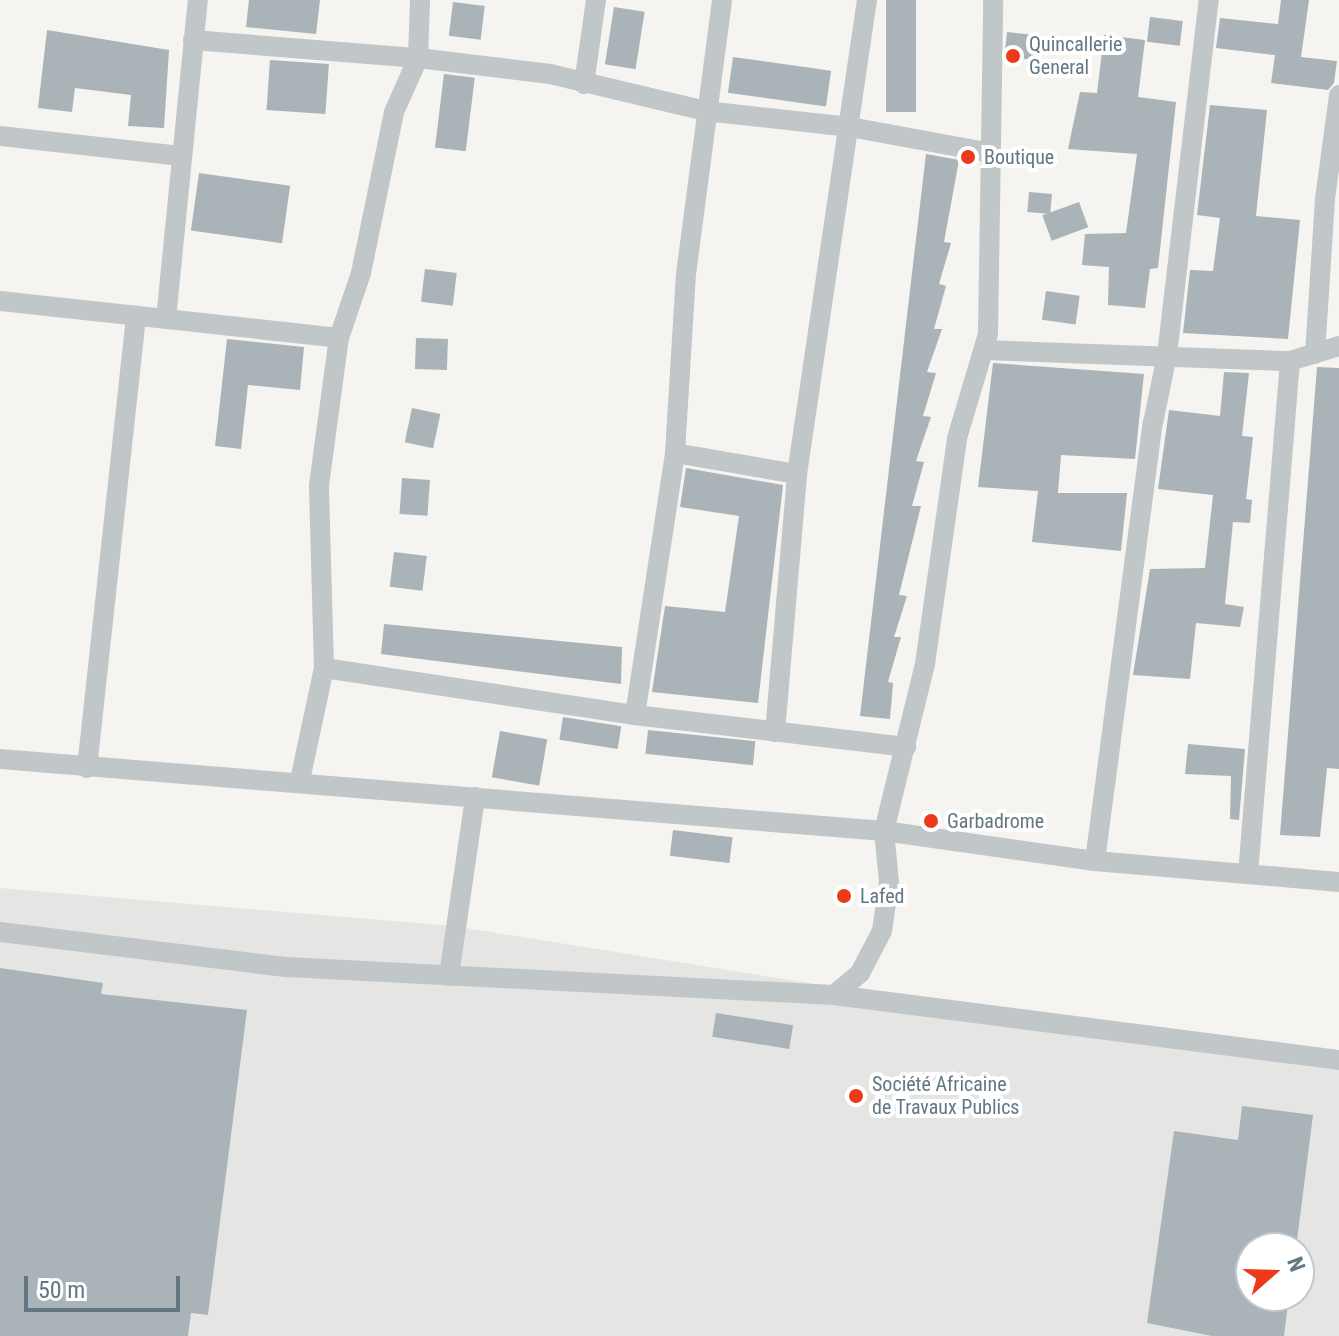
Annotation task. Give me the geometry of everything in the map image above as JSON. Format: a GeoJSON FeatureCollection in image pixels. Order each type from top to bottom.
{"type":"FeatureCollection","features":[{"type":"Feature","properties":{"kind":"street"},"geometry":{"type":"LineString","coordinates":[[166,319],[198,0]]}},
{"type":"Feature","properties":{"kind":"street"},"geometry":{"type":"LineString","coordinates":[[300,780],[324,668],[319,485],[339,338],[361,273],[394,112],[418,58],[420,0]]}},
{"type":"Feature","properties":{"kind":"street"},"geometry":{"type":"LineString","coordinates":[[584,84],[596,0]]}},
{"type":"Feature","properties":{"kind":"street"},"geometry":{"type":"LineString","coordinates":[[635,715],[675,453],[686,274],[722,0]]}},
{"type":"Feature","properties":{"kind":"street"},"geometry":{"type":"LineString","coordinates":[[775,732],[797,474],[867,0]]}},
{"type":"Feature","properties":{"kind":"street"},"geometry":{"type":"LineString","coordinates":[[834,995],[860,973],[882,931],[889,882],[884,831],[906,747],[943,554],[957,438],[985,350],[992,153],[993,0]]}},
{"type":"Feature","properties":{"kind":"street"},"geometry":{"type":"LineString","coordinates":[[1095,861],[1153,423],[1167,355],[1209,0]]}},
{"type":"Feature","properties":{"kind":"street"},"geometry":{"type":"LineString","coordinates":[[193,40],[418,58],[550,74],[705,111],[850,127],[992,153]]}},
{"type":"Feature","properties":{"kind":"street"},"geometry":{"type":"LineString","coordinates":[[1315,354],[1325,199],[1339,95]]}},
{"type":"Feature","properties":{"kind":"street"},"geometry":{"type":"LineString","coordinates":[[0,136],[181,156]]}},
{"type":"Feature","properties":{"kind":"street"},"geometry":{"type":"LineString","coordinates":[[0,301],[339,338]]}},
{"type":"Feature","properties":{"kind":"street"},"geometry":{"type":"LineString","coordinates":[[87,768],[136,316]]}},
{"type":"Feature","properties":{"kind":"street"},"geometry":{"type":"LineString","coordinates":[[985,350],[1290,361],[1339,346]]}},
{"type":"Feature","properties":{"kind":"street"},"geometry":{"type":"LineString","coordinates":[[1248,874],[1290,361]]}},
{"type":"Feature","properties":{"kind":"street"},"geometry":{"type":"LineString","coordinates":[[675,453],[797,474]]}},
{"type":"Feature","properties":{"kind":"street"},"geometry":{"type":"LineString","coordinates":[[324,668],[635,715],[906,747]]}},
{"type":"Feature","properties":{"kind":"street"},"geometry":{"type":"LineString","coordinates":[[0,759],[87,768],[300,780],[884,831],[1095,861],[1339,882]]}},
{"type":"Feature","properties":{"kind":"street"},"geometry":{"type":"LineString","coordinates":[[449,976],[475,797]]}},
{"type":"Feature","properties":{"kind":"street"},"geometry":{"type":"LineString","coordinates":[[0,932],[287,967],[834,995],[1339,1060]]}},
{"type":"Feature","properties":{"kind":"shaded area"},"geometry":{"type":"Polygon","coordinates":[[[0,888],[453,926],[1339,1068],[1339,1336],[0,1336],[0,888]]]}},
{"type":"Feature","properties":{"kind":"building"},"geometry":{"type":"Polygon","coordinates":[[[249,0],[320,0],[316,34],[246,27],[249,0]]]}},
{"type":"Feature","properties":{"kind":"building"},"geometry":{"type":"Polygon","coordinates":[[[886,0],[916,0],[916,112],[886,112],[886,0]]]}},
{"type":"Feature","properties":{"kind":"building"},"geometry":{"type":"Polygon","coordinates":[[[1281,0],[1309,0],[1301,57],[1337,61],[1334,83],[1328,90],[1271,83],[1275,55],[1216,48],[1220,18],[1278,24],[1281,0]]]}},
{"type":"Feature","properties":{"kind":"building"},"geometry":{"type":"Polygon","coordinates":[[[453,2],[485,6],[481,40],[449,36],[453,2]]]}},
{"type":"Feature","properties":{"kind":"building"},"geometry":{"type":"Polygon","coordinates":[[[614,7],[645,12],[636,69],[605,64],[614,7]]]}},
{"type":"Feature","properties":{"kind":"building"},"geometry":{"type":"Polygon","coordinates":[[[1150,17],[1183,21],[1180,46],[1147,42],[1150,17]]]}},
{"type":"Feature","properties":{"kind":"building"},"geometry":{"type":"Polygon","coordinates":[[[47,30],[169,50],[164,128],[128,126],[131,95],[75,88],[72,112],[38,108],[47,30]]]}},
{"type":"Feature","properties":{"kind":"building"},"geometry":{"type":"Polygon","coordinates":[[[1007,32],[1037,35],[1034,60],[1004,57],[1007,32]]]}},
{"type":"Feature","properties":{"kind":"building"},"geometry":{"type":"Polygon","coordinates":[[[1104,35],[1145,40],[1138,97],[1176,102],[1158,268],[1150,269],[1145,308],[1108,305],[1109,267],[1082,265],[1085,234],[1126,233],[1137,154],[1068,149],[1080,92],[1097,93],[1104,35]]]}},
{"type":"Feature","properties":{"kind":"building"},"geometry":{"type":"Polygon","coordinates":[[[733,57],[831,71],[826,106],[728,93],[733,57]]]}},
{"type":"Feature","properties":{"kind":"building"},"geometry":{"type":"Polygon","coordinates":[[[270,60],[329,64],[325,114],[267,110],[270,60]]]}},
{"type":"Feature","properties":{"kind":"building"},"geometry":{"type":"Polygon","coordinates":[[[444,74],[475,78],[466,151],[435,147],[444,74]]]}},
{"type":"Feature","properties":{"kind":"building"},"geometry":{"type":"Polygon","coordinates":[[[1210,105],[1267,110],[1256,216],[1300,220],[1288,339],[1183,333],[1190,270],[1213,271],[1220,218],[1197,215],[1210,105]]]}},
{"type":"Feature","properties":{"kind":"building"},"geometry":{"type":"Polygon","coordinates":[[[926,154],[959,160],[944,242],[951,243],[939,284],[946,286],[934,329],[942,329],[927,372],[936,373],[923,416],[931,417],[916,461],[924,462],[912,506],[921,506],[899,595],[907,596],[894,637],[901,637],[888,682],[893,683],[890,719],[860,716],[926,154]]]}},
{"type":"Feature","properties":{"kind":"building"},"geometry":{"type":"Polygon","coordinates":[[[199,173],[290,186],[282,243],[191,230],[199,173]]]}},
{"type":"Feature","properties":{"kind":"building"},"geometry":{"type":"Polygon","coordinates":[[[1029,192],[1052,194],[1050,214],[1027,212],[1029,192]]]}},
{"type":"Feature","properties":{"kind":"building"},"geometry":{"type":"Polygon","coordinates":[[[1079,202],[1088,227],[1052,241],[1042,215],[1079,202]]]}},
{"type":"Feature","properties":{"kind":"building"},"geometry":{"type":"Polygon","coordinates":[[[425,269],[457,273],[453,306],[421,302],[425,269]]]}},
{"type":"Feature","properties":{"kind":"building"},"geometry":{"type":"Polygon","coordinates":[[[1046,291],[1080,296],[1076,324],[1042,320],[1046,291]]]}},
{"type":"Feature","properties":{"kind":"building"},"geometry":{"type":"Polygon","coordinates":[[[416,338],[448,339],[447,370],[415,369],[416,338]]]}},
{"type":"Feature","properties":{"kind":"building"},"geometry":{"type":"Polygon","coordinates":[[[227,339],[304,347],[300,390],[248,385],[241,449],[215,446],[227,339]]]}},
{"type":"Feature","properties":{"kind":"building"},"geometry":{"type":"Polygon","coordinates":[[[993,363],[1144,374],[1135,459],[1061,455],[1058,493],[1127,493],[1121,551],[1032,542],[1038,491],[978,487],[993,363]]]}},
{"type":"Feature","properties":{"kind":"building"},"geometry":{"type":"Polygon","coordinates":[[[1317,367],[1339,368],[1339,769],[1327,768],[1320,837],[1280,835],[1317,367]]]}},
{"type":"Feature","properties":{"kind":"building"},"geometry":{"type":"Polygon","coordinates":[[[1224,372],[1249,373],[1242,436],[1253,437],[1246,499],[1252,500],[1250,523],[1233,522],[1225,604],[1244,607],[1240,627],[1196,623],[1190,679],[1133,675],[1150,569],[1205,568],[1213,495],[1158,489],[1169,410],[1220,416],[1224,372]]]}},
{"type":"Feature","properties":{"kind":"building"},"geometry":{"type":"Polygon","coordinates":[[[412,408],[440,414],[433,448],[405,442],[412,408]]]}},
{"type":"Feature","properties":{"kind":"building"},"geometry":{"type":"Polygon","coordinates":[[[686,468],[783,485],[758,703],[652,692],[665,606],[725,612],[739,516],[680,507],[686,468]]]}},
{"type":"Feature","properties":{"kind":"building"},"geometry":{"type":"Polygon","coordinates":[[[402,478],[430,480],[427,516],[399,514],[402,478]]]}},
{"type":"Feature","properties":{"kind":"building"},"geometry":{"type":"Polygon","coordinates":[[[394,552],[427,556],[422,591],[390,587],[394,552]]]}},
{"type":"Feature","properties":{"kind":"building"},"geometry":{"type":"Polygon","coordinates":[[[384,624],[622,647],[621,684],[381,654],[384,624]]]}},
{"type":"Feature","properties":{"kind":"building"},"geometry":{"type":"Polygon","coordinates":[[[563,717],[621,726],[618,749],[559,740],[563,717]]]}},
{"type":"Feature","properties":{"kind":"building"},"geometry":{"type":"Polygon","coordinates":[[[648,730],[755,741],[753,765],[645,754],[648,730]]]}},
{"type":"Feature","properties":{"kind":"building"},"geometry":{"type":"Polygon","coordinates":[[[500,731],[547,739],[539,786],[492,777],[500,731]]]}},
{"type":"Feature","properties":{"kind":"building"},"geometry":{"type":"Polygon","coordinates":[[[1188,744],[1245,749],[1239,820],[1230,819],[1231,776],[1185,774],[1188,744]]]}},
{"type":"Feature","properties":{"kind":"building"},"geometry":{"type":"Polygon","coordinates":[[[673,830],[733,837],[729,863],[670,856],[673,830]]]}},
{"type":"Feature","properties":{"kind":"building"},"geometry":{"type":"Polygon","coordinates":[[[0,968],[103,983],[101,994],[247,1010],[208,1315],[191,1313],[188,1336],[0,1336],[0,968]]]}},
{"type":"Feature","properties":{"kind":"building"},"geometry":{"type":"Polygon","coordinates":[[[716,1013],[793,1025],[789,1049],[712,1037],[716,1013]]]}},
{"type":"Feature","properties":{"kind":"building"},"geometry":{"type":"Polygon","coordinates":[[[1242,1106],[1313,1115],[1298,1232],[1235,1232],[1235,1312],[1287,1312],[1284,1336],[1212,1336],[1147,1323],[1174,1131],[1238,1140],[1242,1106]]]}},
{"type":"Feature","properties":{"kind":"place","name":"Quincallerie General"},"geometry":{"type":"Point","coordinates":[1013,56]}},
{"type":"Feature","properties":{"kind":"place","name":"Boutique"},"geometry":{"type":"Point","coordinates":[968,157]}},
{"type":"Feature","properties":{"kind":"place","name":"Garbadrome"},"geometry":{"type":"Point","coordinates":[931,821]}},
{"type":"Feature","properties":{"kind":"place","name":"Lafed"},"geometry":{"type":"Point","coordinates":[844,896]}},
{"type":"Feature","properties":{"kind":"place","name":"Société Africaine de Travaux Publics"},"geometry":{"type":"Point","coordinates":[856,1096]}}]}
